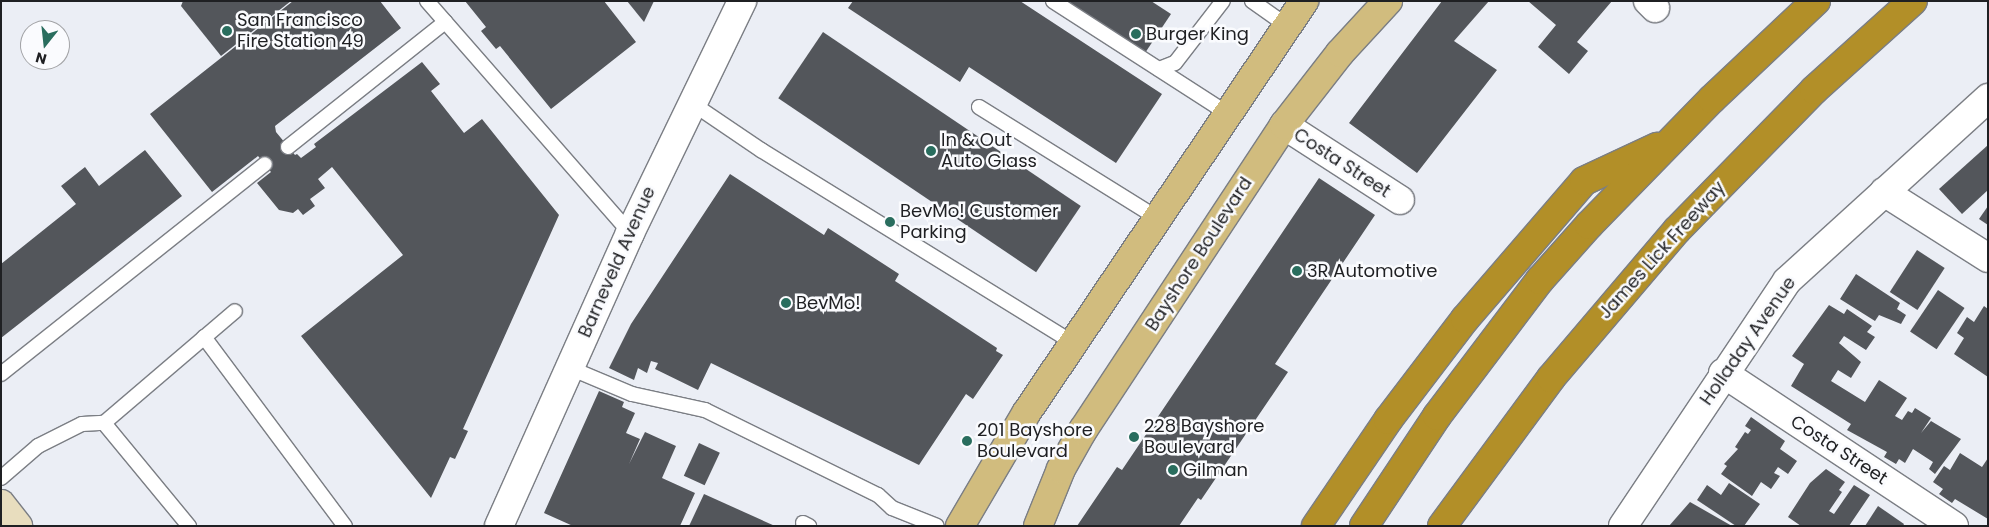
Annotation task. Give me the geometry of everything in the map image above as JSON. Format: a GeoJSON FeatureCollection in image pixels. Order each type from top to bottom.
{"type":"FeatureCollection","features":[{"type":"Feature","properties":{"kind":"highway"},"geometry":{"type":"LineString","coordinates":[[1364,526],[1437,416],[1540,280],[1589,225],[1672,140],[1816,1]]}},
{"type":"Feature","properties":{"kind":"highway","name":"James Lick Freeway"},"geometry":{"type":"LineString","coordinates":[[1442,526],[1550,378],[1677,230],[1814,90],[1913,1]]}},
{"type":"Feature","properties":{"kind":"highway"},"geometry":{"type":"LineString","coordinates":[[1316,526],[1388,420],[1465,319],[1584,181],[1672,140]]}},
{"type":"Feature","properties":{"kind":"main road"},"geometry":{"type":"LineString","coordinates":[[960,526],[1027,412],[1286,25],[1304,1]]}},
{"type":"Feature","properties":{"kind":"main road","name":"Bayshore Boulevard"},"geometry":{"type":"LineString","coordinates":[[1039,520],[1083,430],[1284,125],[1340,53],[1388,1]]}},
{"type":"Feature","properties":{"kind":"street","name":"Barneveld Avenue"},"geometry":{"type":"LineString","coordinates":[[499,526],[690,102],[742,1]]}},
{"type":"Feature","properties":{"kind":"street","name":"Holladay Avenue"},"geometry":{"type":"LineString","coordinates":[[1624,526],[1723,374],[1787,281],[1988,98]]}},
{"type":"Feature","properties":{"kind":"street","name":"Costa Street"},"geometry":{"type":"LineString","coordinates":[[1284,125],[1400,200]]}},
{"type":"Feature","properties":{"kind":"street"},"geometry":{"type":"LineString","coordinates":[[1884,192],[1988,258]]}},
{"type":"Feature","properties":{"kind":"street","name":"Costa Street"},"geometry":{"type":"LineString","coordinates":[[1723,374],[1954,526]]}},
{"type":"Feature","properties":{"kind":"lane"},"geometry":{"type":"LineString","coordinates":[[427,1],[630,232]]}},
{"type":"Feature","properties":{"kind":"lane"},"geometry":{"type":"LineString","coordinates":[[1053,1],[1227,113]]}},
{"type":"Feature","properties":{"kind":"lane"},"geometry":{"type":"LineString","coordinates":[[1159,69],[1174,63],[1223,1]]}},
{"type":"Feature","properties":{"kind":"lane"},"geometry":{"type":"LineString","coordinates":[[1252,1],[1286,25]]}},
{"type":"Feature","properties":{"kind":"lane"},"geometry":{"type":"LineString","coordinates":[[288,147],[445,22]]}},
{"type":"Feature","properties":{"kind":"lane"},"geometry":{"type":"LineString","coordinates":[[690,102],[762,150],[1073,343]]}},
{"type":"Feature","properties":{"kind":"lane"},"geometry":{"type":"LineString","coordinates":[[979,107],[1157,218]]}},
{"type":"Feature","properties":{"kind":"lane"},"geometry":{"type":"LineString","coordinates":[[1,374],[265,164]]}},
{"type":"Feature","properties":{"kind":"lane"},"geometry":{"type":"LineString","coordinates":[[1,478],[38,446],[82,424],[104,423],[235,311]]}},
{"type":"Feature","properties":{"kind":"lane"},"geometry":{"type":"LineString","coordinates":[[204,337],[345,526]]}},
{"type":"Feature","properties":{"kind":"lane"},"geometry":{"type":"LineString","coordinates":[[570,368],[632,394],[705,410],[878,495],[892,508],[937,526]]}},
{"type":"Feature","properties":{"kind":"lane"},"geometry":{"type":"LineString","coordinates":[[104,423],[189,526]]}},
{"type":"Feature","properties":{"kind":"building","name":"San Francisco Fire Station 49"},"geometry":{"type":"Polygon","coordinates":[[[183,1],[291,1],[221,56],[181,6],[183,1]]]}},
{"type":"Feature","properties":{"kind":"building"},"geometry":{"type":"Polygon","coordinates":[[[293,1],[380,1],[401,28],[275,126],[276,132],[295,155],[297,154],[301,158],[316,147],[314,144],[422,62],[440,84],[431,91],[464,133],[482,119],[559,215],[463,429],[468,431],[455,459],[450,457],[431,498],[301,336],[403,255],[332,167],[318,179],[325,188],[310,199],[315,206],[303,215],[298,209],[293,213],[279,210],[257,183],[271,172],[258,156],[212,192],[150,114],[293,1]]]}},
{"type":"Feature","properties":{"kind":"building"},"geometry":{"type":"Polygon","coordinates":[[[465,1],[604,1],[636,42],[551,109],[500,46],[496,49],[481,31],[486,27],[465,1]]]}},
{"type":"Feature","properties":{"kind":"building"},"geometry":{"type":"Polygon","coordinates":[[[627,1],[654,1],[644,22],[627,1]]]}},
{"type":"Feature","properties":{"kind":"building"},"geometry":{"type":"Polygon","coordinates":[[[853,1],[1020,1],[1162,94],[1116,163],[969,67],[960,82],[848,8],[853,1]]]}},
{"type":"Feature","properties":{"kind":"building","name":"Burger King"},"geometry":{"type":"Polygon","coordinates":[[[1065,1],[1151,1],[1171,14],[1145,53],[1065,1]]]}},
{"type":"Feature","properties":{"kind":"building"},"geometry":{"type":"Polygon","coordinates":[[[1442,1],[1489,1],[1454,41],[1497,70],[1417,173],[1349,123],[1442,1]]]}},
{"type":"Feature","properties":{"kind":"building"},"geometry":{"type":"Polygon","coordinates":[[[1528,1],[1612,1],[1577,42],[1588,51],[1569,74],[1538,47],[1556,25],[1528,1]]]}},
{"type":"Feature","properties":{"kind":"building","name":"In & Out Auto Glass"},"geometry":{"type":"Polygon","coordinates":[[[823,32],[1081,206],[1036,272],[778,98],[823,32]]]}},
{"type":"Feature","properties":{"kind":"building"},"geometry":{"type":"Polygon","coordinates":[[[1988,145],[1988,190],[1962,214],[1939,189],[1988,145]]]}},
{"type":"Feature","properties":{"kind":"building"},"geometry":{"type":"Polygon","coordinates":[[[145,150],[182,196],[1,338],[1,264],[76,204],[61,186],[85,167],[99,186],[145,150]]]}},
{"type":"Feature","properties":{"kind":"building","name":"BevMo!"},"geometry":{"type":"Polygon","coordinates":[[[730,174],[824,235],[828,228],[899,274],[895,281],[997,348],[996,351],[1003,355],[973,399],[966,394],[919,465],[711,363],[698,390],[655,369],[658,363],[651,361],[647,373],[638,368],[634,380],[609,368],[631,324],[730,174]]]}},
{"type":"Feature","properties":{"kind":"building"},"geometry":{"type":"Polygon","coordinates":[[[1319,178],[1375,215],[1275,364],[1288,372],[1201,500],[1198,498],[1179,526],[1077,526],[1117,467],[1122,470],[1319,178]]]}},
{"type":"Feature","properties":{"kind":"building"},"geometry":{"type":"Polygon","coordinates":[[[1988,206],[1988,225],[1979,219],[1988,206]]]}},
{"type":"Feature","properties":{"kind":"building"},"geometry":{"type":"Polygon","coordinates":[[[1917,250],[1945,268],[1917,310],[1890,292],[1917,250]]]}},
{"type":"Feature","properties":{"kind":"building"},"geometry":{"type":"Polygon","coordinates":[[[1856,274],[1900,303],[1897,309],[1906,315],[1901,324],[1879,315],[1875,321],[1840,299],[1856,274]]]}},
{"type":"Feature","properties":{"kind":"building"},"geometry":{"type":"Polygon","coordinates":[[[1938,290],[1965,308],[1937,349],[1910,331],[1938,290]]]}},
{"type":"Feature","properties":{"kind":"building"},"geometry":{"type":"Polygon","coordinates":[[[1829,305],[1844,314],[1847,309],[1872,326],[1867,332],[1875,337],[1866,350],[1844,336],[1839,343],[1861,362],[1851,378],[1838,370],[1831,381],[1865,402],[1879,380],[1907,398],[1895,416],[1902,420],[1908,411],[1912,413],[1915,408],[1931,418],[1921,433],[1931,421],[1961,439],[1935,474],[1929,469],[1933,462],[1913,449],[1905,463],[1899,459],[1896,464],[1884,457],[1887,452],[1847,430],[1851,424],[1791,386],[1804,364],[1792,356],[1829,305]]]}},
{"type":"Feature","properties":{"kind":"building"},"geometry":{"type":"Polygon","coordinates":[[[1984,306],[1988,309],[1988,377],[1954,354],[1964,338],[1957,333],[1967,317],[1974,322],[1984,306]]]}},
{"type":"Feature","properties":{"kind":"building"},"geometry":{"type":"Polygon","coordinates":[[[599,391],[624,402],[622,407],[635,413],[626,433],[640,439],[629,464],[645,432],[676,446],[662,478],[695,493],[680,526],[573,526],[544,513],[599,391]]]}},
{"type":"Feature","properties":{"kind":"building"},"geometry":{"type":"Polygon","coordinates":[[[1751,417],[1785,441],[1780,449],[1797,461],[1788,474],[1778,467],[1774,473],[1780,476],[1771,489],[1761,482],[1752,496],[1721,474],[1727,466],[1724,464],[1738,449],[1735,447],[1745,432],[1748,434],[1751,430],[1745,426],[1751,417]]]}},
{"type":"Feature","properties":{"kind":"building"},"geometry":{"type":"Polygon","coordinates":[[[699,443],[720,453],[705,485],[684,476],[699,443]]]}},
{"type":"Feature","properties":{"kind":"building"},"geometry":{"type":"Polygon","coordinates":[[[1960,453],[1982,467],[1988,458],[1988,519],[1955,499],[1952,503],[1939,494],[1943,489],[1933,482],[1944,466],[1950,470],[1960,453]]]}},
{"type":"Feature","properties":{"kind":"building"},"geometry":{"type":"Polygon","coordinates":[[[1826,469],[1845,482],[1839,490],[1842,492],[1829,511],[1834,514],[1854,485],[1870,495],[1849,526],[1801,526],[1788,517],[1810,483],[1826,469]]]}},
{"type":"Feature","properties":{"kind":"building"},"geometry":{"type":"Polygon","coordinates":[[[1729,483],[1760,504],[1744,526],[1736,526],[1697,500],[1707,485],[1721,495],[1729,483]]]}},
{"type":"Feature","properties":{"kind":"building"},"geometry":{"type":"Polygon","coordinates":[[[704,494],[775,526],[689,526],[704,494]]]}},
{"type":"Feature","properties":{"kind":"building"},"geometry":{"type":"Polygon","coordinates":[[[1690,502],[1732,526],[1669,526],[1690,502]]]}},
{"type":"Feature","properties":{"kind":"building"},"geometry":{"type":"Polygon","coordinates":[[[1878,506],[1904,524],[1903,526],[1865,526],[1878,506]]]}},
{"type":"Feature","properties":{"kind":"place","name":"San Francisco Fire Station 49"},"geometry":{"type":"Point","coordinates":[227,31]}},
{"type":"Feature","properties":{"kind":"place","name":"Burger King"},"geometry":{"type":"Point","coordinates":[1136,34]}},
{"type":"Feature","properties":{"kind":"place","name":"In & Out Auto Glass"},"geometry":{"type":"Point","coordinates":[931,151]}},
{"type":"Feature","properties":{"kind":"place","name":"BevMo! Customer Parking"},"geometry":{"type":"Point","coordinates":[890,222]}},
{"type":"Feature","properties":{"kind":"place","name":"3R Automotive"},"geometry":{"type":"Point","coordinates":[1297,271]}},
{"type":"Feature","properties":{"kind":"place","name":"BevMo!"},"geometry":{"type":"Point","coordinates":[786,303]}},
{"type":"Feature","properties":{"kind":"place","name":"228 Bayshore Boulevard"},"geometry":{"type":"Point","coordinates":[1134,437]}},
{"type":"Feature","properties":{"kind":"place","name":"201 Bayshore Boulevard"},"geometry":{"type":"Point","coordinates":[967,441]}},
{"type":"Feature","properties":{"kind":"place","name":"Gilman"},"geometry":{"type":"Point","coordinates":[1173,470]}}]}
